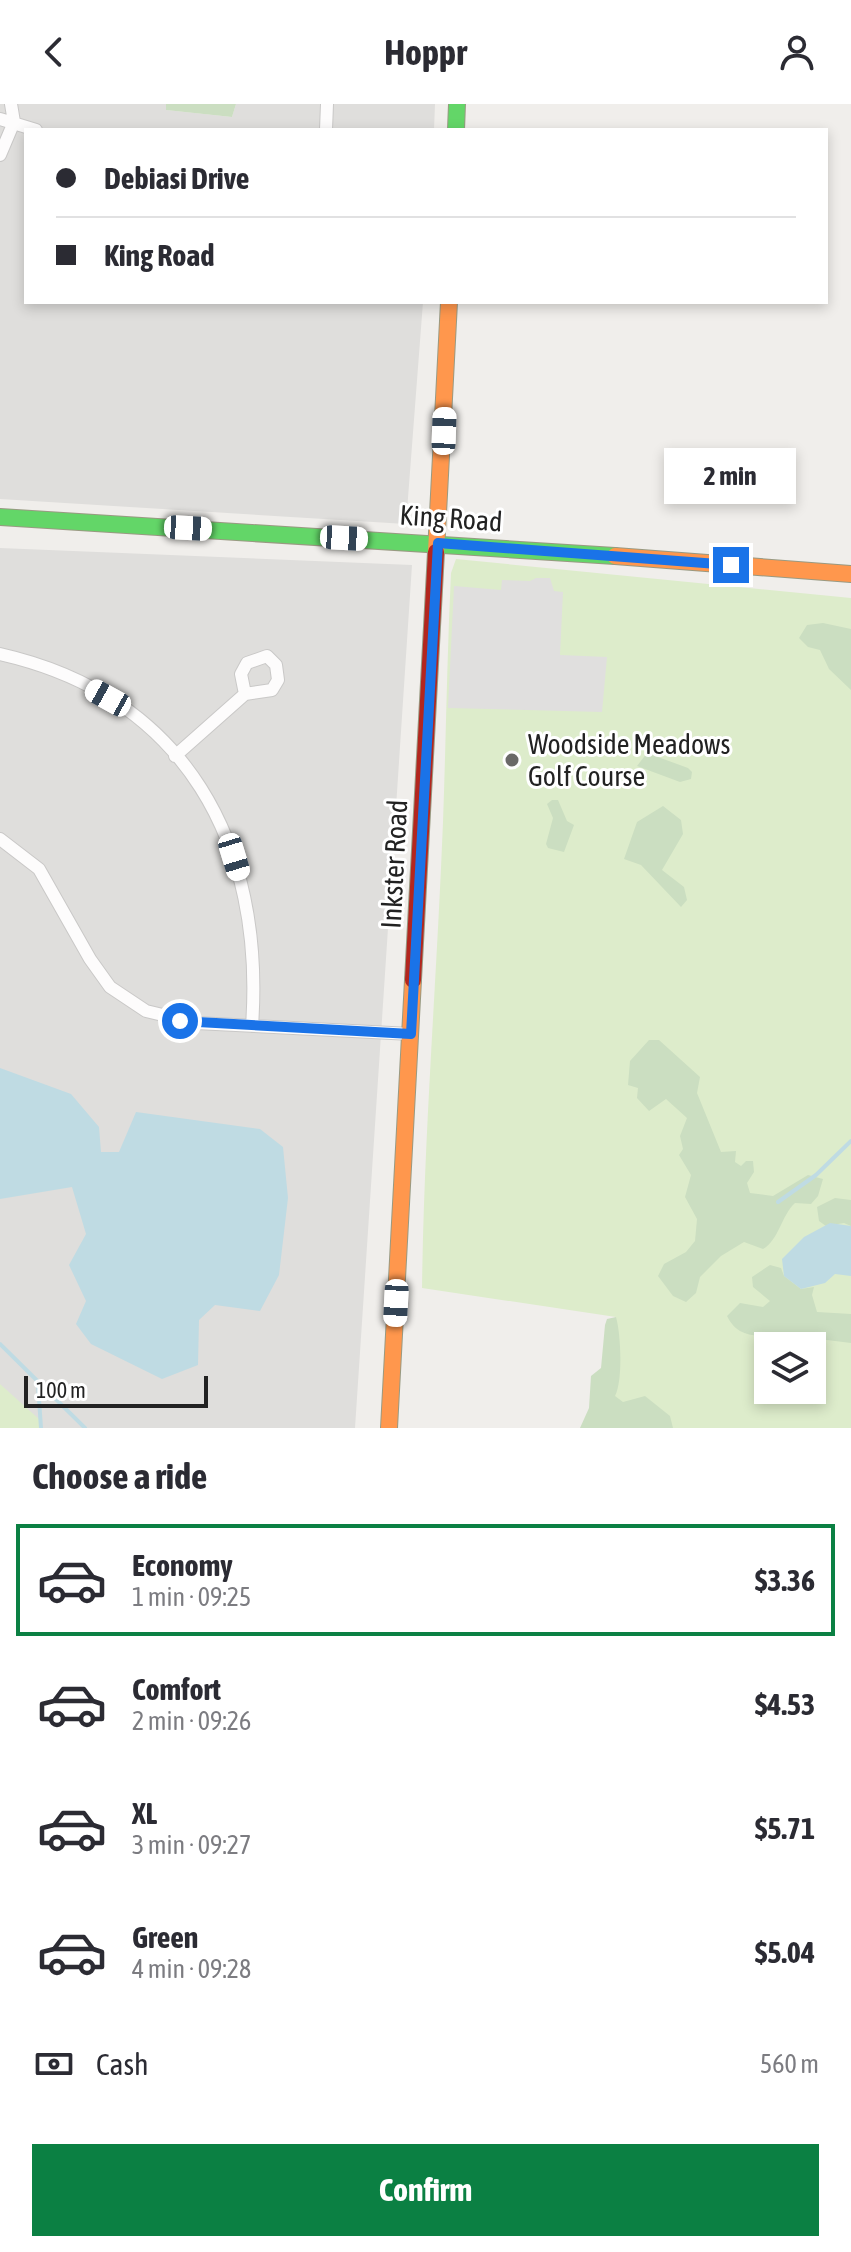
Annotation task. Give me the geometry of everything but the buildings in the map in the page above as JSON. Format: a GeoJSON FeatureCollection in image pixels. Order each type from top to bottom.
{"type":"FeatureCollection","features":[{"type":"Feature","properties":{"kind":"street"},"geometry":{"type":"LineString","coordinates":[[0,155],[14,122],[11,104]]}},
{"type":"Feature","properties":{"kind":"street"},"geometry":{"type":"LineString","coordinates":[[326,128],[327,104]]}},
{"type":"Feature","properties":{"kind":"street"},"geometry":{"type":"LineString","coordinates":[[456,128],[457,104]]}},
{"type":"Feature","properties":{"kind":"street"},"geometry":{"type":"LineString","coordinates":[[0,119],[30,128]]}},
{"type":"Feature","properties":{"kind":"street","name":"Inkster Road"},"geometry":{"type":"LineString","coordinates":[[389,1428],[449,304]]}},
{"type":"Feature","properties":{"kind":"street","name":"King Road"},"geometry":{"type":"LineString","coordinates":[[0,517],[438,543],[851,574]]}},
{"type":"Feature","properties":{"kind":"street"},"geometry":{"type":"LineString","coordinates":[[0,654],[57,671],[108,698],[150,729],[206,795],[227,833],[242,881],[256,964],[252,1026]]}},
{"type":"Feature","properties":{"kind":"street"},"geometry":{"type":"LineString","coordinates":[[175,756],[245,694]]}},
{"type":"Feature","properties":{"kind":"street"},"geometry":{"type":"LineString","coordinates":[[0,839],[39,869],[90,959],[122,997],[167,1018],[252,1026],[411,1034]]}},
{"type":"Feature","properties":{"kind":"shaded area"},"geometry":{"type":"Polygon","coordinates":[[[0,104],[166,104],[166,110],[232,117],[236,104],[435,104],[434,128],[24,128],[24,304],[423,304],[406,524],[0,499],[0,104]]]}},
{"type":"Feature","properties":{"kind":"shaded area"},"geometry":{"type":"Polygon","coordinates":[[[0,548],[412,565],[355,1428],[0,1428],[0,548]]]}},
{"type":"Feature","properties":{"kind":"shaded area"},"geometry":{"type":"Polygon","coordinates":[[[550,578],[554,591],[563,592],[560,655],[607,657],[602,712],[448,708],[454,586],[501,590],[502,580],[530,581],[550,578]]]}},
{"type":"Feature","properties":{"kind":"green space"},"geometry":{"type":"Polygon","coordinates":[[[166,104],[236,104],[232,117],[166,110],[166,104]]]}},
{"type":"Feature","properties":{"kind":"green space","name":"Woodside Meadows Golf Course"},"geometry":{"type":"Polygon","coordinates":[[[456,559],[851,598],[851,1428],[602,1428],[616,1317],[422,1288],[451,573],[456,559]]]}},
{"type":"Feature","properties":{"kind":"green space"},"geometry":{"type":"Polygon","coordinates":[[[823,623],[851,629],[851,690],[829,669],[820,650],[808,647],[799,638],[807,625],[823,623]]]}},
{"type":"Feature","properties":{"kind":"green space"},"geometry":{"type":"Polygon","coordinates":[[[647,753],[688,768],[692,772],[691,779],[680,782],[637,766],[647,753]]]}},
{"type":"Feature","properties":{"kind":"green space"},"geometry":{"type":"Polygon","coordinates":[[[558,800],[567,821],[574,825],[564,852],[548,848],[546,844],[553,818],[547,804],[558,800]]]}},
{"type":"Feature","properties":{"kind":"green space"},"geometry":{"type":"Polygon","coordinates":[[[663,806],[681,820],[683,834],[662,870],[684,887],[687,900],[681,907],[641,865],[624,859],[637,822],[663,806]]]}},
{"type":"Feature","properties":{"kind":"green space"},"geometry":{"type":"Polygon","coordinates":[[[649,1040],[659,1040],[700,1077],[697,1093],[721,1152],[736,1151],[735,1162],[741,1166],[746,1161],[753,1161],[754,1172],[747,1183],[750,1193],[773,1196],[808,1175],[823,1179],[818,1196],[811,1204],[795,1203],[768,1245],[763,1249],[744,1242],[721,1256],[700,1277],[696,1293],[686,1302],[673,1296],[658,1276],[664,1264],[686,1252],[695,1241],[697,1219],[685,1197],[691,1175],[679,1155],[683,1149],[680,1136],[687,1118],[666,1099],[649,1111],[637,1098],[638,1088],[628,1085],[630,1061],[649,1040]]]}},
{"type":"Feature","properties":{"kind":"green space"},"geometry":{"type":"Polygon","coordinates":[[[835,1198],[851,1200],[851,1226],[844,1223],[826,1226],[819,1221],[817,1207],[835,1198]]]}},
{"type":"Feature","properties":{"kind":"green space"},"geometry":{"type":"Polygon","coordinates":[[[770,1265],[781,1268],[784,1276],[801,1289],[814,1287],[812,1295],[817,1312],[851,1314],[851,1343],[826,1340],[826,1332],[754,1332],[754,1335],[734,1327],[727,1316],[740,1303],[763,1307],[770,1301],[753,1287],[752,1277],[770,1265]]]}},
{"type":"Feature","properties":{"kind":"green space"},"geometry":{"type":"Polygon","coordinates":[[[616,1317],[620,1357],[615,1396],[623,1402],[645,1396],[670,1416],[673,1428],[580,1428],[589,1408],[591,1376],[601,1368],[605,1325],[607,1319],[616,1317]]]}},
{"type":"Feature","properties":{"kind":"green space"},"geometry":{"type":"Polygon","coordinates":[[[0,1384],[40,1420],[40,1428],[0,1428],[0,1384]]]}},
{"type":"Feature","properties":{"kind":"water"},"geometry":{"type":"Polygon","coordinates":[[[0,1068],[71,1094],[99,1127],[101,1152],[119,1152],[136,1112],[260,1129],[283,1147],[288,1198],[279,1275],[260,1311],[215,1305],[199,1320],[198,1365],[162,1379],[91,1344],[76,1324],[86,1301],[69,1265],[86,1234],[72,1187],[0,1199],[0,1068]]]}},
{"type":"Feature","properties":{"kind":"water"},"geometry":{"type":"Polygon","coordinates":[[[830,1223],[851,1226],[851,1276],[835,1274],[825,1283],[801,1289],[784,1276],[782,1259],[804,1237],[830,1223]]]}},
{"type":"Feature","properties":{"kind":"waterway"},"geometry":{"type":"LineString","coordinates":[[778,1202],[816,1175],[851,1141]]}},
{"type":"Feature","properties":{"kind":"waterway"},"geometry":{"type":"LineString","coordinates":[[0,1344],[85,1428]]}},
{"type":"Feature","properties":{"kind":"waterway"},"geometry":{"type":"LineString","coordinates":[[38,1385],[41,1428]]}},
{"type":"Feature","properties":{"kind":"traffic: fast"},"geometry":{"type":"LineString","coordinates":[[456,128],[457,104]]}},
{"type":"Feature","properties":{"kind":"traffic: fast"},"geometry":{"type":"LineString","coordinates":[[0,517],[615,556]]}},
{"type":"Feature","properties":{"kind":"traffic: slow"},"geometry":{"type":"LineString","coordinates":[[436,552],[449,304]]}},
{"type":"Feature","properties":{"kind":"traffic: slow"},"geometry":{"type":"LineString","coordinates":[[615,556],[851,574]]}},
{"type":"Feature","properties":{"kind":"traffic: slow"},"geometry":{"type":"LineString","coordinates":[[389,1428],[413,980]]}},
{"type":"Feature","properties":{"kind":"traffic: jam"},"geometry":{"type":"LineString","coordinates":[[413,980],[436,552]]}},
{"type":"Feature","properties":{"kind":"place","name":"Woodside Meadows Golf Course"},"geometry":{"type":"Point","coordinates":[512,760]}},
{"type":"Feature","properties":{"kind":"route"},"geometry":{"type":"LineString","coordinates":[[180,1021],[411,1034],[438,543],[731,565]]}}]}
